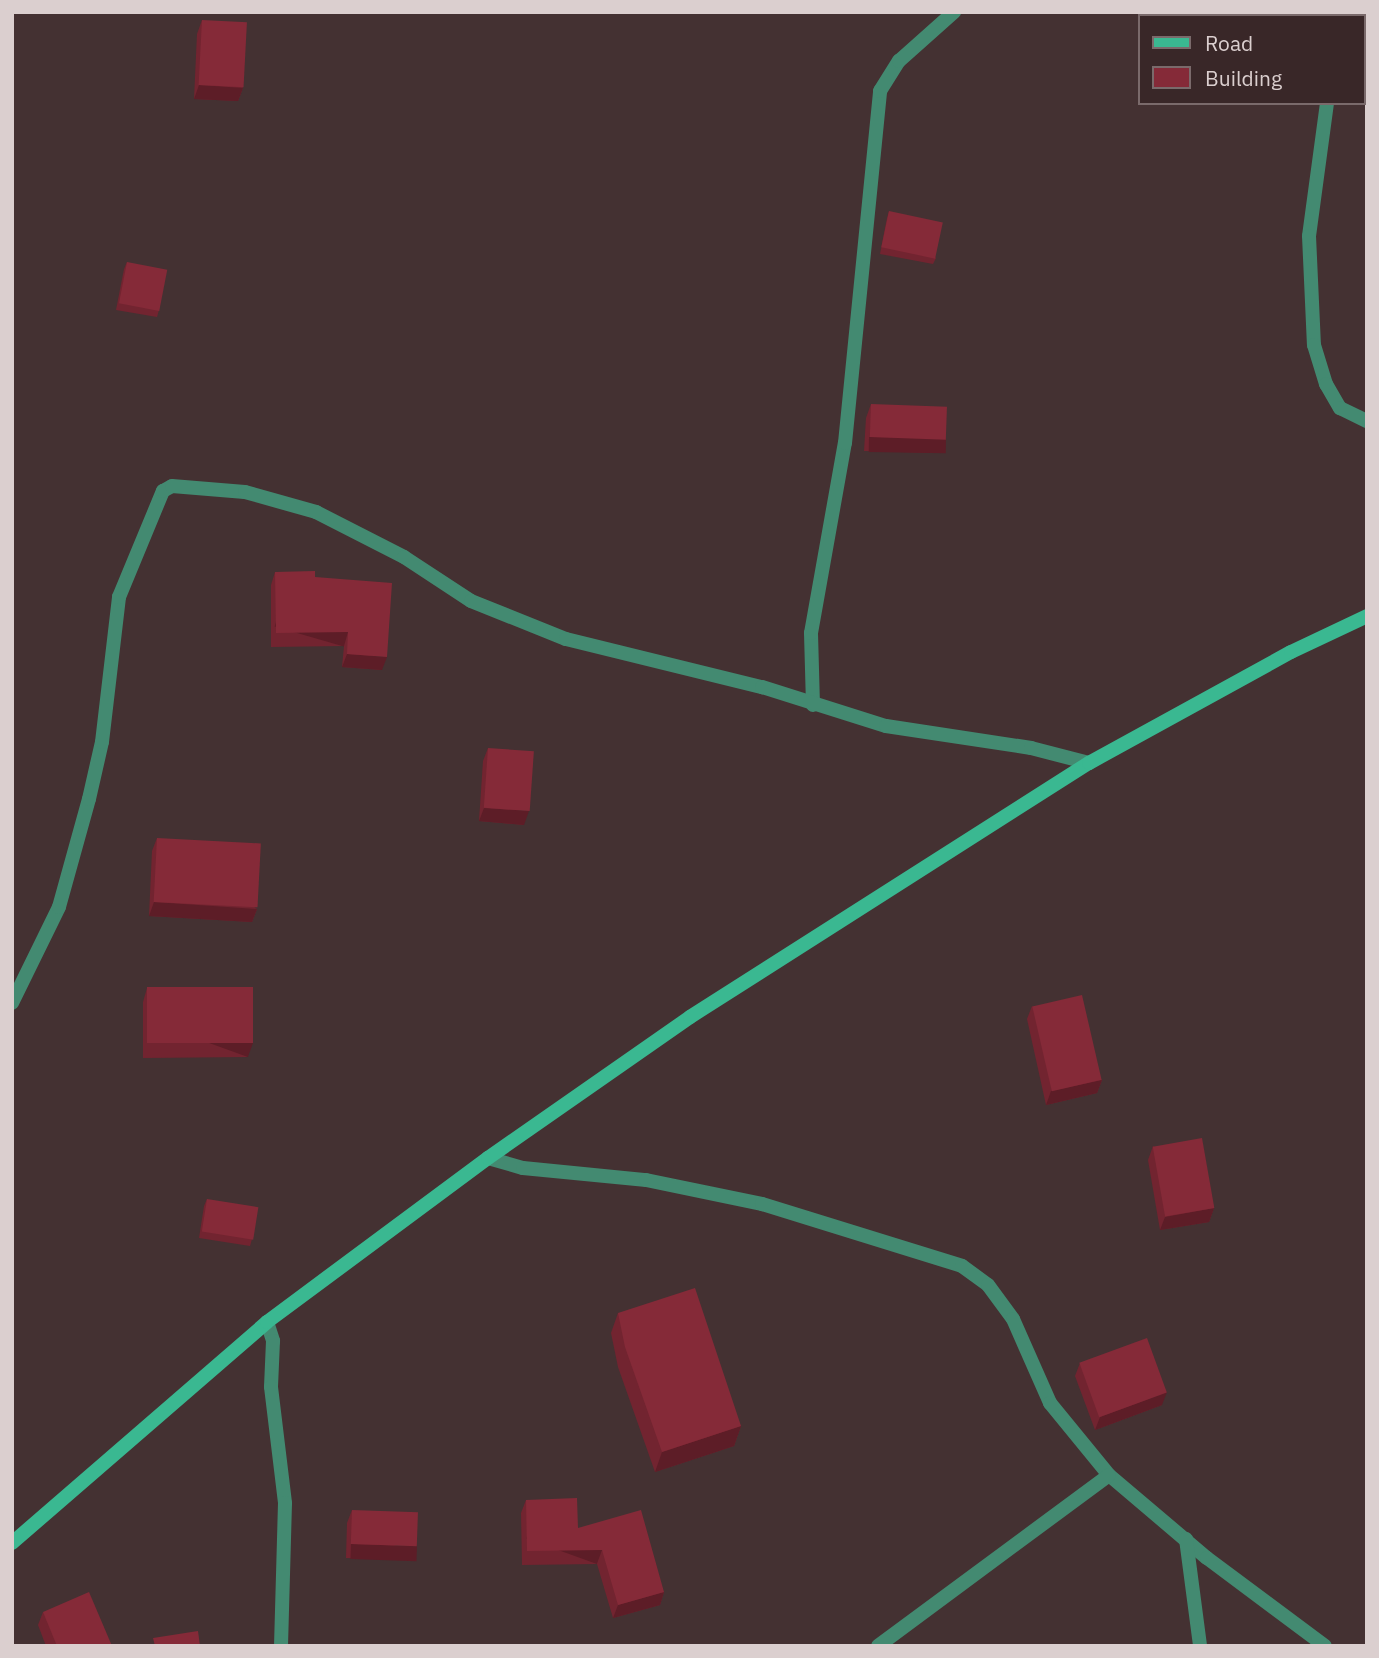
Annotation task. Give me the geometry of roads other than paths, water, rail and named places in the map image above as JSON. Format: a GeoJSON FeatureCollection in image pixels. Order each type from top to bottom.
{"type":"FeatureCollection","features":[{"type":"Feature","properties":{"kind":"street"},"geometry":{"type":"LineString","coordinates":[[813,705],[811,634],[845,443],[880,91],[899,61],[954,12]]}},
{"type":"Feature","properties":{"kind":"street"},"geometry":{"type":"LineString","coordinates":[[1327,105],[1309,236],[1314,345],[1326,384],[1340,408],[1367,421]]}},
{"type":"Feature","properties":{"kind":"street"},"geometry":{"type":"LineString","coordinates":[[12,1003],[59,907],[89,799],[102,742],[120,597],[157,502],[163,491],[172,486],[245,492],[316,512],[404,556],[471,601],[541,631],[762,687],[886,726],[1031,748],[1089,763]]}},
{"type":"Feature","properties":{"kind":"street"},"geometry":{"type":"LineString","coordinates":[[12,1544],[267,1322],[488,1158],[702,1010],[1089,763],[1291,652],[1367,616]]}},
{"type":"Feature","properties":{"kind":"street"},"geometry":{"type":"LineString","coordinates":[[488,1158],[523,1168],[646,1180],[762,1203],[962,1266],[988,1285],[1013,1319],[1050,1402],[1109,1475],[1186,1539],[1325,1646]]}},
{"type":"Feature","properties":{"kind":"street"},"geometry":{"type":"LineString","coordinates":[[267,1322],[273,1341],[271,1387],[285,1503],[281,1646]]}},
{"type":"Feature","properties":{"kind":"street"},"geometry":{"type":"LineString","coordinates":[[878,1646],[1109,1475]]}},
{"type":"Feature","properties":{"kind":"street"},"geometry":{"type":"LineString","coordinates":[[1186,1539],[1200,1646]]}}]}
